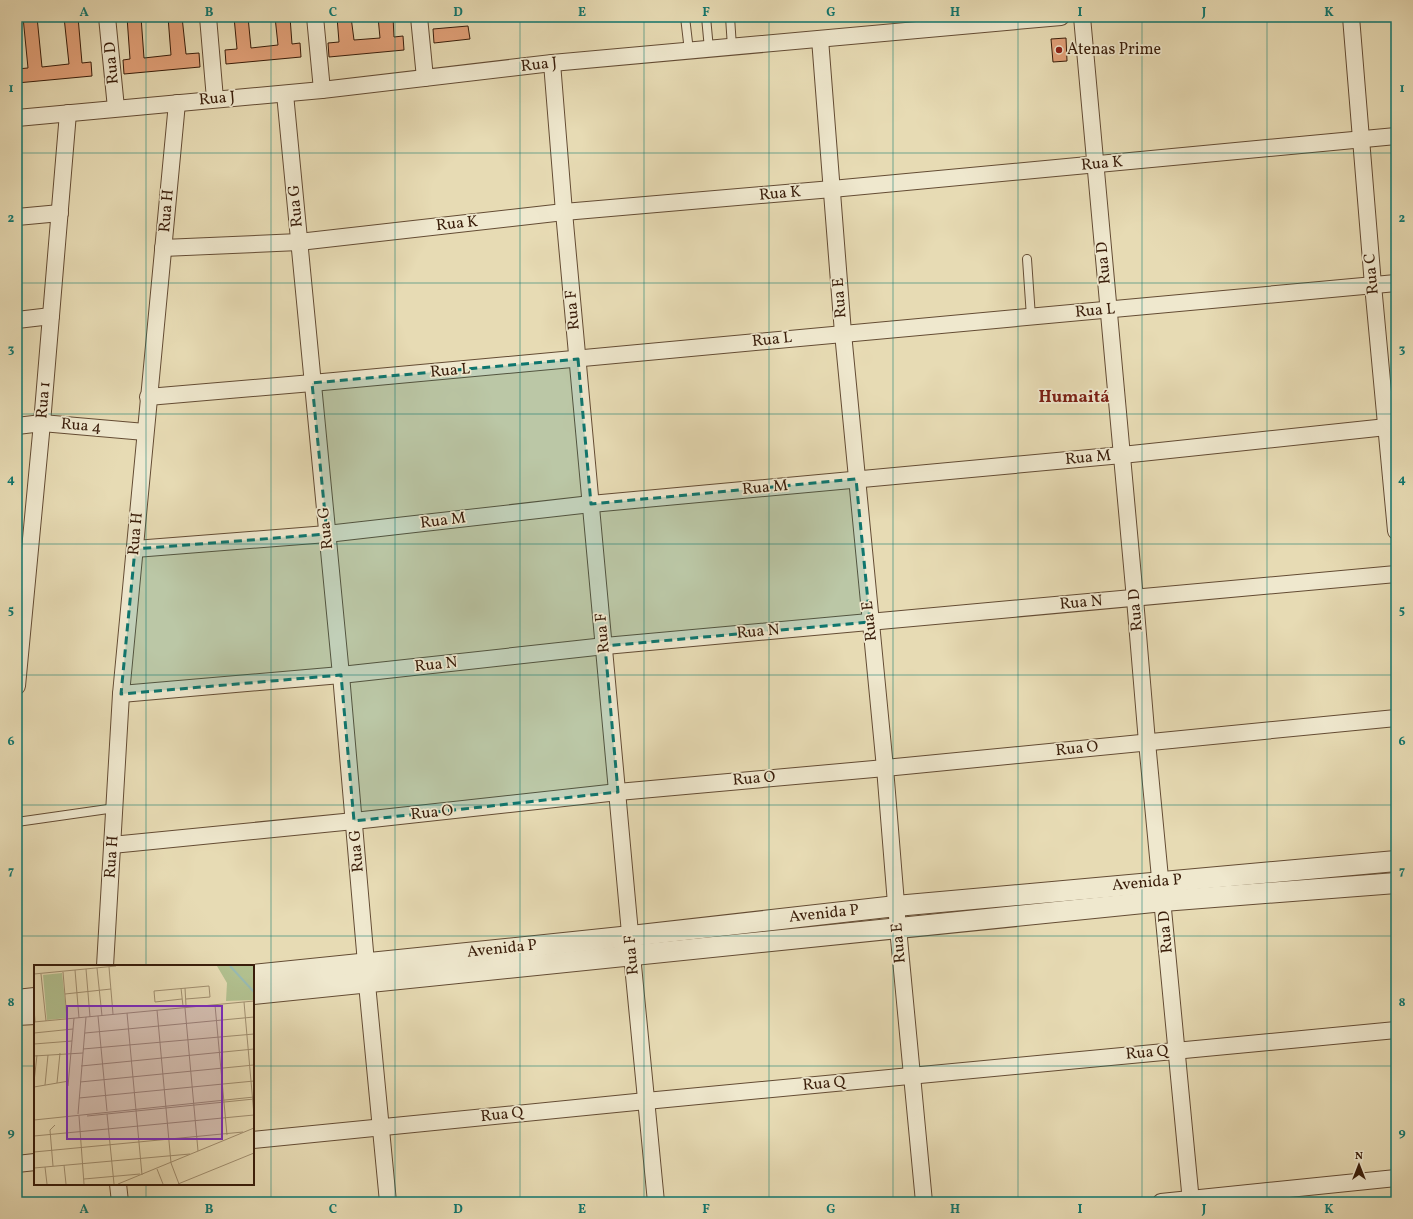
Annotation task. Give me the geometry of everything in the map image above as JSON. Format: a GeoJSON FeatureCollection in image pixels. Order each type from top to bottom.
{"type":"FeatureCollection","features":[{"type":"Feature","properties":{"kind":"street","name":"Rua D"},"geometry":{"type":"LineString","coordinates":[[108,17],[116,108]]}},
{"type":"Feature","properties":{"kind":"street"},"geometry":{"type":"LineString","coordinates":[[208,17],[215,100]]}},
{"type":"Feature","properties":{"kind":"street"},"geometry":{"type":"LineString","coordinates":[[315,17],[322,90]]}},
{"type":"Feature","properties":{"kind":"street"},"geometry":{"type":"LineString","coordinates":[[419,17],[425,78]]}},
{"type":"Feature","properties":{"kind":"street","name":"Rua J"},"geometry":{"type":"LineString","coordinates":[[17,118],[285,94],[552,63],[820,39],[1010,19],[1061,17]]}},
{"type":"Feature","properties":{"kind":"street","name":"Rua D"},"geometry":{"type":"LineString","coordinates":[[1082,17],[1191,1201]]}},
{"type":"Feature","properties":{"kind":"street","name":"Rua C"},"geometry":{"type":"LineString","coordinates":[[1351,17],[1373,286],[1391,427],[1396,531]]}},
{"type":"Feature","properties":{"kind":"street","name":"Rua E"},"geometry":{"type":"LineString","coordinates":[[820,39],[856,479],[885,768],[896,906],[924,1202]]}},
{"type":"Feature","properties":{"kind":"street","name":"Rua F"},"geometry":{"type":"LineString","coordinates":[[552,63],[564,212],[605,646],[631,946],[656,1202]]}},
{"type":"Feature","properties":{"kind":"street","name":"Rua G"},"geometry":{"type":"LineString","coordinates":[[285,94],[312,383],[342,675],[366,963]]}},
{"type":"Feature","properties":{"kind":"street","name":"Rua H"},"geometry":{"type":"LineString","coordinates":[[105,965],[121,694],[177,103]]}},
{"type":"Feature","properties":{"kind":"street","name":"Rua 1"},"geometry":{"type":"LineString","coordinates":[[17,686],[42,423],[68,113]]}},
{"type":"Feature","properties":{"kind":"street","name":"Rua K"},"geometry":{"type":"LineString","coordinates":[[164,248],[299,242],[564,212],[832,190],[1396,136]]}},
{"type":"Feature","properties":{"kind":"street"},"geometry":{"type":"LineString","coordinates":[[17,217],[60,213]]}},
{"type":"Feature","properties":{"kind":"street","name":"Rua L"},"geometry":{"type":"LineString","coordinates":[[148,397],[578,359],[843,333],[1396,283]]}},
{"type":"Feature","properties":{"kind":"street"},"geometry":{"type":"LineString","coordinates":[[17,320],[51,316]]}},
{"type":"Feature","properties":{"kind":"street","name":"Rua 4"},"geometry":{"type":"LineString","coordinates":[[17,426],[42,423],[145,432]]}},
{"type":"Feature","properties":{"kind":"street","name":"Rua M"},"geometry":{"type":"LineString","coordinates":[[135,549],[327,534],[591,504],[1122,455],[1391,427]]}},
{"type":"Feature","properties":{"kind":"street","name":"Rua N"},"geometry":{"type":"LineString","coordinates":[[121,694],[342,675],[605,646],[1396,574]]}},
{"type":"Feature","properties":{"kind":"street","name":"Rua O"},"geometry":{"type":"LineString","coordinates":[[112,845],[354,821],[618,792],[885,768],[1396,718]]}},
{"type":"Feature","properties":{"kind":"street","name":"Avenida P"},"geometry":{"type":"LineString","coordinates":[[254,975],[366,963],[898,928],[1163,891],[1396,861]]}},
{"type":"Feature","properties":{"kind":"street","name":"Avenida P"},"geometry":{"type":"LineString","coordinates":[[254,994],[367,984],[896,906],[1163,891],[1396,883]]}},
{"type":"Feature","properties":{"kind":"street"},"geometry":{"type":"LineString","coordinates":[[367,984],[388,1202]]}},
{"type":"Feature","properties":{"kind":"street"},"geometry":{"type":"LineString","coordinates":[[17,1000],[34,998]]}},
{"type":"Feature","properties":{"kind":"street"},"geometry":{"type":"LineString","coordinates":[[17,1015],[34,1014]]}},
{"type":"Feature","properties":{"kind":"street","name":"Rua Q"},"geometry":{"type":"LineString","coordinates":[[254,1140],[1396,1030]]}},
{"type":"Feature","properties":{"kind":"street"},"geometry":{"type":"LineString","coordinates":[[17,1164],[34,1162]]}},
{"type":"Feature","properties":{"kind":"street"},"geometry":{"type":"LineString","coordinates":[[1161,1202],[1191,1201],[1396,1178]]}},
{"type":"Feature","properties":{"kind":"street"},"geometry":{"type":"LineString","coordinates":[[118,1185],[120,1202]]}},
{"type":"Feature","properties":{"kind":"lane"},"geometry":{"type":"LineString","coordinates":[[685,17],[689,51]]}},
{"type":"Feature","properties":{"kind":"lane"},"geometry":{"type":"LineString","coordinates":[[706,17],[709,49]]}},
{"type":"Feature","properties":{"kind":"lane"},"geometry":{"type":"LineString","coordinates":[[730,17],[732,47]]}},
{"type":"Feature","properties":{"kind":"lane"},"geometry":{"type":"LineString","coordinates":[[1027,259],[1031,317]]}},
{"type":"Feature","properties":{"kind":"lane"},"geometry":{"type":"LineString","coordinates":[[17,822],[115,808]]}},
{"type":"Feature","properties":{"kind":"highlighted area"},"geometry":{"type":"Polygon","coordinates":[[[578,359],[591,504],[856,479],[870,622],[605,646],[618,792],[354,821],[341,675],[121,694],[135,549],[327,534],[312,383],[578,359]]]}},
{"type":"Feature","properties":{"kind":"building"},"geometry":{"type":"Polygon","coordinates":[[[23,17],[37,17],[42,67],[69,64],[64,17],[78,17],[82,63],[91,62],[92,76],[17,83],[17,69],[28,68],[23,17]]]}},
{"type":"Feature","properties":{"kind":"building"},"geometry":{"type":"Polygon","coordinates":[[[127,17],[141,17],[144,58],[171,55],[168,17],[182,17],[186,54],[199,53],[200,67],[124,74],[123,60],[130,59],[127,17]]]}},
{"type":"Feature","properties":{"kind":"building"},"geometry":{"type":"Polygon","coordinates":[[[234,17],[248,17],[251,48],[278,45],[275,17],[290,17],[292,44],[300,43],[301,57],[226,64],[225,50],[237,49],[234,17]]]}},
{"type":"Feature","properties":{"kind":"building"},"geometry":{"type":"Polygon","coordinates":[[[337,17],[351,17],[354,40],[380,38],[378,17],[393,17],[394,37],[403,36],[404,50],[329,57],[328,43],[339,42],[337,17]]]}},
{"type":"Feature","properties":{"kind":"building"},"geometry":{"type":"Polygon","coordinates":[[[468,26],[470,39],[434,43],[433,29],[468,26]]]}},
{"type":"Feature","properties":{"kind":"building","name":"Atenas Prime"},"geometry":{"type":"Polygon","coordinates":[[[1066,38],[1067,61],[1053,62],[1051,39],[1066,38]]]}},
{"type":"Feature","properties":{"kind":"place","name":"Atenas Prime"},"geometry":{"type":"Point","coordinates":[1059,50]}},
{"type":"Feature","properties":{"kind":"district","name":"Humaitá"},"geometry":{"type":"Point","coordinates":[1074,397]}}]}
